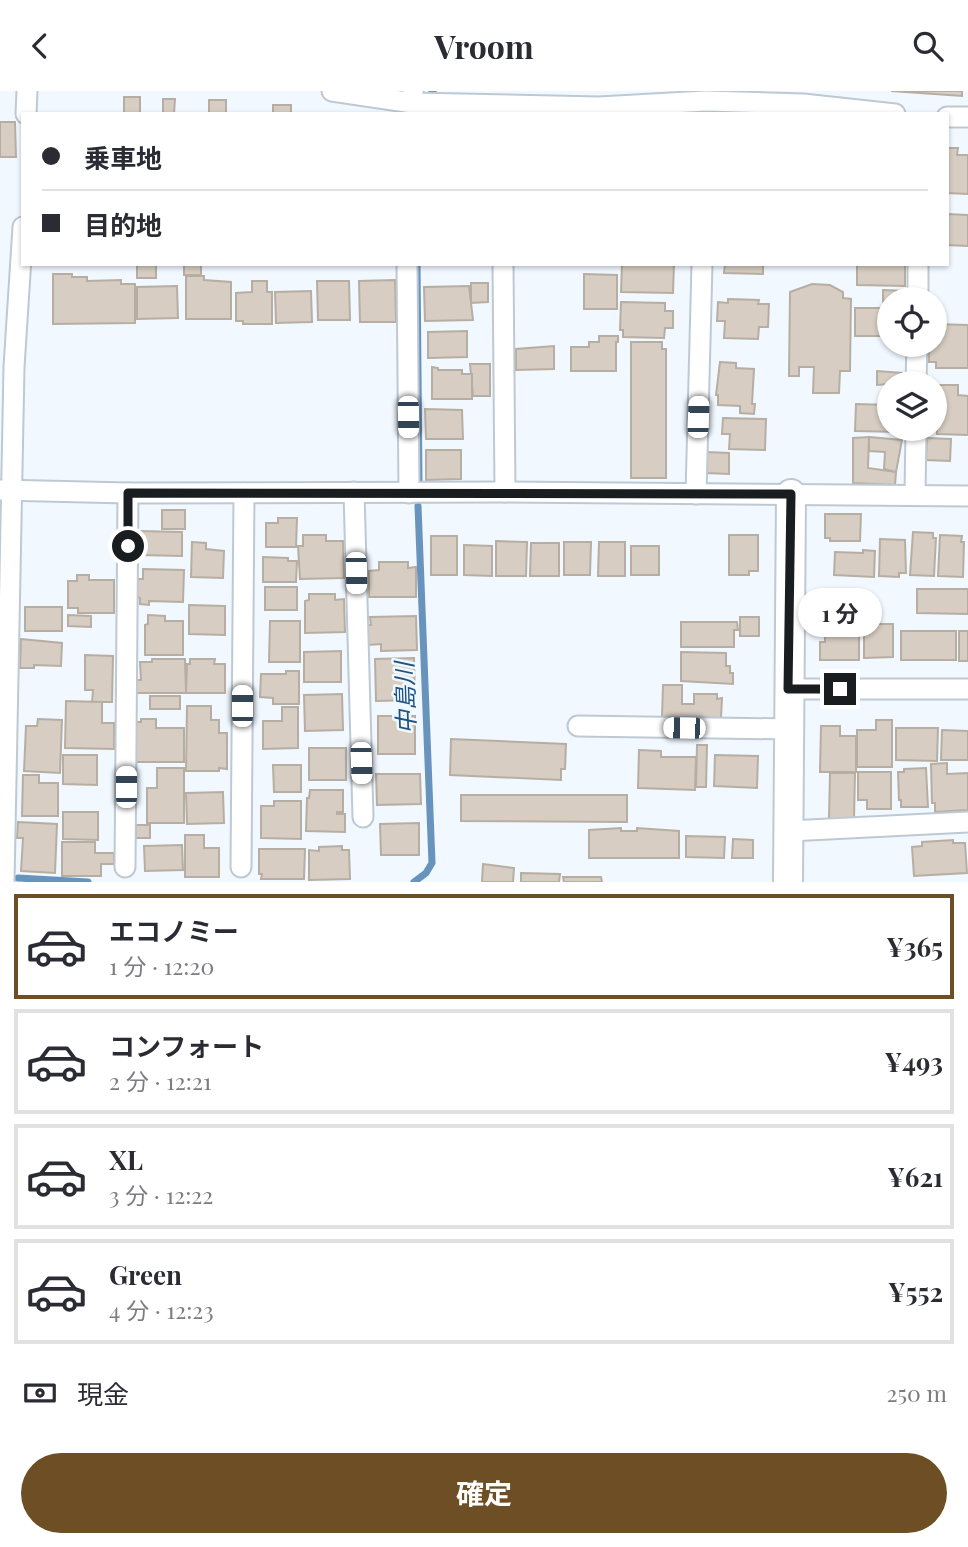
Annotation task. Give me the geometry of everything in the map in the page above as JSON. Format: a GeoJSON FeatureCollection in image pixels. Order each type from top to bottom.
{"type":"FeatureCollection","features":[{"type":"Feature","properties":{"kind":"street"},"geometry":{"type":"LineString","coordinates":[[26,112],[27,91]]}},
{"type":"Feature","properties":{"kind":"street"},"geometry":{"type":"LineString","coordinates":[[332,91],[409,103],[502,110],[706,107],[803,98],[884,112]]}},
{"type":"Feature","properties":{"kind":"street"},"geometry":{"type":"LineString","coordinates":[[949,117],[968,117]]}},
{"type":"Feature","properties":{"kind":"street"},"geometry":{"type":"LineString","coordinates":[[4,877],[7,367],[21,255]]}},
{"type":"Feature","properties":{"kind":"street"},"geometry":{"type":"LineString","coordinates":[[407,266],[409,493]]}},
{"type":"Feature","properties":{"kind":"street"},"geometry":{"type":"LineString","coordinates":[[503,266],[505,492]]}},
{"type":"Feature","properties":{"kind":"street"},"geometry":{"type":"LineString","coordinates":[[696,494],[702,266]]}},
{"type":"Feature","properties":{"kind":"street"},"geometry":{"type":"LineString","coordinates":[[918,266],[918,287]]}},
{"type":"Feature","properties":{"kind":"street"},"geometry":{"type":"LineString","coordinates":[[915,495],[916,441]]}},
{"type":"Feature","properties":{"kind":"street"},"geometry":{"type":"LineString","coordinates":[[6,490],[128,493],[505,492],[968,496]]}},
{"type":"Feature","properties":{"kind":"street"},"geometry":{"type":"LineString","coordinates":[[241,867],[244,492]]}},
{"type":"Feature","properties":{"kind":"street"},"geometry":{"type":"LineString","coordinates":[[354,492],[363,817]]}},
{"type":"Feature","properties":{"kind":"street"},"geometry":{"type":"LineString","coordinates":[[125,867],[128,493]]}},
{"type":"Feature","properties":{"kind":"street"},"geometry":{"type":"LineString","coordinates":[[788,882],[791,494]]}},
{"type":"Feature","properties":{"kind":"street"},"geometry":{"type":"LineString","coordinates":[[788,689],[968,689]]}},
{"type":"Feature","properties":{"kind":"street"},"geometry":{"type":"LineString","coordinates":[[578,726],[789,729]]}},
{"type":"Feature","properties":{"kind":"street"},"geometry":{"type":"LineString","coordinates":[[789,831],[968,822]]}},
{"type":"Feature","properties":{"kind":"building"},"geometry":{"type":"Polygon","coordinates":[[[891,91],[962,91],[962,96],[891,91]]]}},
{"type":"Feature","properties":{"kind":"building"},"geometry":{"type":"Polygon","coordinates":[[[124,97],[140,97],[140,112],[124,112],[124,97]]]}},
{"type":"Feature","properties":{"kind":"building"},"geometry":{"type":"Polygon","coordinates":[[[163,99],[175,99],[174,112],[163,112],[163,99]]]}},
{"type":"Feature","properties":{"kind":"building"},"geometry":{"type":"Polygon","coordinates":[[[209,100],[226,100],[226,112],[209,112],[209,100]]]}},
{"type":"Feature","properties":{"kind":"building"},"geometry":{"type":"Polygon","coordinates":[[[273,105],[291,105],[291,112],[273,112],[273,105]]]}},
{"type":"Feature","properties":{"kind":"building"},"geometry":{"type":"Polygon","coordinates":[[[0,122],[15,122],[16,157],[0,157],[0,122]]]}},
{"type":"Feature","properties":{"kind":"building"},"geometry":{"type":"Polygon","coordinates":[[[949,148],[958,148],[957,155],[968,155],[968,194],[949,193],[949,148]]]}},
{"type":"Feature","properties":{"kind":"building"},"geometry":{"type":"Polygon","coordinates":[[[949,214],[968,215],[968,246],[949,245],[949,214]]]}},
{"type":"Feature","properties":{"kind":"building"},"geometry":{"type":"Polygon","coordinates":[[[137,266],[156,266],[156,278],[137,278],[137,266]]]}},
{"type":"Feature","properties":{"kind":"building"},"geometry":{"type":"Polygon","coordinates":[[[184,266],[201,266],[201,275],[184,275],[184,266]]]}},
{"type":"Feature","properties":{"kind":"building"},"geometry":{"type":"Polygon","coordinates":[[[622,266],[674,266],[673,293],[621,292],[622,266]]]}},
{"type":"Feature","properties":{"kind":"building"},"geometry":{"type":"Polygon","coordinates":[[[725,266],[763,266],[763,274],[724,273],[725,266]]]}},
{"type":"Feature","properties":{"kind":"building"},"geometry":{"type":"Polygon","coordinates":[[[857,266],[905,266],[905,286],[857,285],[857,266]]]}},
{"type":"Feature","properties":{"kind":"building"},"geometry":{"type":"Polygon","coordinates":[[[53,274],[87,277],[87,281],[121,280],[121,284],[135,284],[135,323],[53,324],[53,274]]]}},
{"type":"Feature","properties":{"kind":"building"},"geometry":{"type":"Polygon","coordinates":[[[584,274],[617,275],[617,309],[584,309],[584,274]]]}},
{"type":"Feature","properties":{"kind":"building"},"geometry":{"type":"Polygon","coordinates":[[[186,276],[204,276],[204,280],[231,282],[231,319],[186,319],[186,276]]]}},
{"type":"Feature","properties":{"kind":"building"},"geometry":{"type":"Polygon","coordinates":[[[395,280],[396,322],[360,322],[359,281],[395,280]]]}},
{"type":"Feature","properties":{"kind":"building"},"geometry":{"type":"Polygon","coordinates":[[[252,281],[267,281],[267,292],[272,292],[272,324],[243,324],[243,321],[236,321],[236,293],[252,292],[252,281]]]}},
{"type":"Feature","properties":{"kind":"building"},"geometry":{"type":"Polygon","coordinates":[[[317,281],[349,281],[350,320],[318,320],[317,281]]]}},
{"type":"Feature","properties":{"kind":"building"},"geometry":{"type":"Polygon","coordinates":[[[471,283],[488,283],[488,302],[471,303],[471,283]]]}},
{"type":"Feature","properties":{"kind":"building"},"geometry":{"type":"Polygon","coordinates":[[[812,284],[830,285],[843,292],[843,298],[851,299],[850,371],[840,371],[839,393],[813,393],[814,367],[799,367],[799,376],[789,376],[790,292],[812,284]]]}},
{"type":"Feature","properties":{"kind":"building"},"geometry":{"type":"Polygon","coordinates":[[[177,286],[178,318],[137,319],[137,287],[177,286]]]}},
{"type":"Feature","properties":{"kind":"building"},"geometry":{"type":"Polygon","coordinates":[[[469,286],[473,320],[425,321],[424,287],[469,286]]]}},
{"type":"Feature","properties":{"kind":"building"},"geometry":{"type":"Polygon","coordinates":[[[311,291],[312,322],[276,323],[275,292],[311,291]]]}},
{"type":"Feature","properties":{"kind":"building"},"geometry":{"type":"Polygon","coordinates":[[[728,299],[759,300],[758,304],[769,304],[768,327],[759,327],[758,339],[724,338],[725,321],[717,321],[718,302],[728,303],[728,299]]]}},
{"type":"Feature","properties":{"kind":"building"},"geometry":{"type":"Polygon","coordinates":[[[621,302],[665,303],[665,311],[673,311],[673,328],[665,328],[664,338],[623,337],[623,330],[620,330],[621,302]]]}},
{"type":"Feature","properties":{"kind":"building"},"geometry":{"type":"Polygon","coordinates":[[[855,308],[877,308],[877,336],[855,336],[855,308]]]}},
{"type":"Feature","properties":{"kind":"building"},"geometry":{"type":"Polygon","coordinates":[[[947,324],[968,325],[968,368],[936,368],[936,362],[929,362],[929,357],[947,357],[947,324]]]}},
{"type":"Feature","properties":{"kind":"building"},"geometry":{"type":"Polygon","coordinates":[[[467,331],[467,357],[428,358],[428,332],[467,331]]]}},
{"type":"Feature","properties":{"kind":"building"},"geometry":{"type":"Polygon","coordinates":[[[599,336],[618,336],[616,371],[571,371],[571,347],[589,347],[589,342],[599,342],[599,336]]]}},
{"type":"Feature","properties":{"kind":"building"},"geometry":{"type":"Polygon","coordinates":[[[631,342],[662,342],[662,349],[666,349],[666,478],[631,478],[631,342]]]}},
{"type":"Feature","properties":{"kind":"building"},"geometry":{"type":"Polygon","coordinates":[[[554,346],[554,369],[516,370],[516,349],[554,346]]]}},
{"type":"Feature","properties":{"kind":"building"},"geometry":{"type":"Polygon","coordinates":[[[720,362],[736,363],[736,368],[754,369],[754,414],[740,413],[740,406],[718,405],[716,395],[720,362]]]}},
{"type":"Feature","properties":{"kind":"building"},"geometry":{"type":"Polygon","coordinates":[[[470,364],[490,364],[490,396],[473,396],[470,364]]]}},
{"type":"Feature","properties":{"kind":"building"},"geometry":{"type":"Polygon","coordinates":[[[432,367],[438,370],[462,370],[462,374],[472,374],[472,399],[432,399],[432,367]]]}},
{"type":"Feature","properties":{"kind":"building"},"geometry":{"type":"Polygon","coordinates":[[[947,385],[958,385],[958,395],[968,396],[968,435],[947,434],[947,385]]]}},
{"type":"Feature","properties":{"kind":"building"},"geometry":{"type":"Polygon","coordinates":[[[856,404],[877,405],[877,431],[855,431],[856,404]]]}},
{"type":"Feature","properties":{"kind":"building"},"geometry":{"type":"Polygon","coordinates":[[[425,409],[462,410],[463,439],[426,439],[425,409]]]}},
{"type":"Feature","properties":{"kind":"building"},"geometry":{"type":"Polygon","coordinates":[[[723,418],[766,419],[765,450],[729,449],[730,434],[722,434],[723,418]]]}},
{"type":"Feature","properties":{"kind":"building"},"geometry":{"type":"Polygon","coordinates":[[[869,437],[868,468],[896,472],[895,485],[853,483],[853,438],[869,437]]]}},
{"type":"Feature","properties":{"kind":"building"},"geometry":{"type":"Polygon","coordinates":[[[869,437],[877,438],[877,441],[902,441],[896,472],[884,469],[885,452],[869,451],[869,437]]]}},
{"type":"Feature","properties":{"kind":"building"},"geometry":{"type":"Polygon","coordinates":[[[951,439],[950,461],[926,460],[927,441],[951,439]]]}},
{"type":"Feature","properties":{"kind":"building"},"geometry":{"type":"Polygon","coordinates":[[[426,450],[461,450],[461,479],[426,480],[426,450]]]}},
{"type":"Feature","properties":{"kind":"building"},"geometry":{"type":"Polygon","coordinates":[[[707,452],[729,453],[729,474],[706,473],[707,452]]]}},
{"type":"Feature","properties":{"kind":"building"},"geometry":{"type":"Polygon","coordinates":[[[162,510],[185,510],[185,529],[162,529],[162,510]]]}},
{"type":"Feature","properties":{"kind":"building"},"geometry":{"type":"Polygon","coordinates":[[[825,514],[861,514],[860,541],[830,541],[830,538],[825,538],[825,514]]]}},
{"type":"Feature","properties":{"kind":"building"},"geometry":{"type":"Polygon","coordinates":[[[278,518],[297,518],[296,547],[266,547],[266,523],[278,523],[278,518]]]}},
{"type":"Feature","properties":{"kind":"building"},"geometry":{"type":"Polygon","coordinates":[[[139,531],[182,532],[182,556],[139,555],[139,531]]]}},
{"type":"Feature","properties":{"kind":"building"},"geometry":{"type":"Polygon","coordinates":[[[913,532],[933,533],[933,538],[936,538],[934,576],[910,575],[913,532]]]}},
{"type":"Feature","properties":{"kind":"building"},"geometry":{"type":"Polygon","coordinates":[[[303,535],[326,535],[326,541],[343,541],[344,578],[300,579],[298,546],[303,546],[303,535]]]}},
{"type":"Feature","properties":{"kind":"building"},"geometry":{"type":"Polygon","coordinates":[[[729,535],[758,535],[758,571],[749,571],[749,575],[729,575],[729,535]]]}},
{"type":"Feature","properties":{"kind":"building"},"geometry":{"type":"Polygon","coordinates":[[[940,535],[962,536],[963,577],[938,576],[940,535]]]}},
{"type":"Feature","properties":{"kind":"building"},"geometry":{"type":"Polygon","coordinates":[[[431,536],[457,536],[457,575],[431,575],[431,536]]]}},
{"type":"Feature","properties":{"kind":"building"},"geometry":{"type":"Polygon","coordinates":[[[880,539],[905,540],[906,573],[899,573],[899,577],[879,576],[880,539]]]}},
{"type":"Feature","properties":{"kind":"building"},"geometry":{"type":"Polygon","coordinates":[[[496,541],[527,542],[526,576],[496,576],[496,541]]]}},
{"type":"Feature","properties":{"kind":"building"},"geometry":{"type":"Polygon","coordinates":[[[192,542],[206,543],[206,549],[224,551],[223,578],[191,577],[192,542]]]}},
{"type":"Feature","properties":{"kind":"building"},"geometry":{"type":"Polygon","coordinates":[[[564,542],[591,542],[590,575],[564,575],[564,542]]]}},
{"type":"Feature","properties":{"kind":"building"},"geometry":{"type":"Polygon","coordinates":[[[599,542],[625,542],[625,576],[598,576],[599,542]]]}},
{"type":"Feature","properties":{"kind":"building"},"geometry":{"type":"Polygon","coordinates":[[[531,543],[559,543],[559,576],[530,576],[531,543]]]}},
{"type":"Feature","properties":{"kind":"building"},"geometry":{"type":"Polygon","coordinates":[[[464,545],[492,546],[492,576],[464,575],[464,545]]]}},
{"type":"Feature","properties":{"kind":"building"},"geometry":{"type":"Polygon","coordinates":[[[631,546],[659,546],[659,575],[631,575],[631,546]]]}},
{"type":"Feature","properties":{"kind":"building"},"geometry":{"type":"Polygon","coordinates":[[[863,550],[875,551],[874,577],[834,575],[835,552],[863,553],[863,550]]]}},
{"type":"Feature","properties":{"kind":"building"},"geometry":{"type":"Polygon","coordinates":[[[263,557],[297,561],[296,582],[263,582],[263,557]]]}},
{"type":"Feature","properties":{"kind":"building"},"geometry":{"type":"Polygon","coordinates":[[[379,562],[408,562],[408,568],[416,567],[416,597],[369,597],[369,571],[379,570],[379,562]]]}},
{"type":"Feature","properties":{"kind":"building"},"geometry":{"type":"Polygon","coordinates":[[[143,569],[184,570],[183,602],[149,601],[149,605],[140,604],[140,598],[135,597],[135,579],[143,579],[143,569]]]}},
{"type":"Feature","properties":{"kind":"building"},"geometry":{"type":"Polygon","coordinates":[[[77,575],[89,575],[89,580],[114,580],[114,613],[78,613],[78,608],[68,608],[68,581],[77,581],[77,575]]]}},
{"type":"Feature","properties":{"kind":"building"},"geometry":{"type":"Polygon","coordinates":[[[265,587],[297,587],[297,610],[265,610],[265,587]]]}},
{"type":"Feature","properties":{"kind":"building"},"geometry":{"type":"Polygon","coordinates":[[[917,589],[968,589],[968,614],[917,613],[917,589]]]}},
{"type":"Feature","properties":{"kind":"building"},"geometry":{"type":"Polygon","coordinates":[[[309,594],[335,594],[335,600],[344,599],[345,632],[305,633],[305,601],[309,600],[309,594]]]}},
{"type":"Feature","properties":{"kind":"building"},"geometry":{"type":"Polygon","coordinates":[[[189,605],[225,606],[225,635],[189,634],[189,605]]]}},
{"type":"Feature","properties":{"kind":"building"},"geometry":{"type":"Polygon","coordinates":[[[25,607],[62,607],[62,631],[25,631],[25,607]]]}},
{"type":"Feature","properties":{"kind":"building"},"geometry":{"type":"Polygon","coordinates":[[[68,615],[91,616],[91,627],[68,626],[68,615]]]}},
{"type":"Feature","properties":{"kind":"building"},"geometry":{"type":"Polygon","coordinates":[[[148,615],[165,616],[165,621],[183,621],[183,655],[145,655],[145,625],[148,624],[148,615]]]}},
{"type":"Feature","properties":{"kind":"building"},"geometry":{"type":"Polygon","coordinates":[[[416,616],[417,650],[381,651],[381,644],[368,645],[370,617],[416,616]]]}},
{"type":"Feature","properties":{"kind":"building"},"geometry":{"type":"Polygon","coordinates":[[[740,617],[759,617],[759,636],[740,636],[740,617]]]}},
{"type":"Feature","properties":{"kind":"building"},"geometry":{"type":"Polygon","coordinates":[[[825,620],[859,620],[859,660],[820,660],[820,642],[825,642],[825,620]]]}},
{"type":"Feature","properties":{"kind":"building"},"geometry":{"type":"Polygon","coordinates":[[[270,621],[300,621],[300,662],[269,662],[270,621]]]}},
{"type":"Feature","properties":{"kind":"building"},"geometry":{"type":"Polygon","coordinates":[[[681,622],[737,622],[734,647],[681,647],[681,622]]]}},
{"type":"Feature","properties":{"kind":"building"},"geometry":{"type":"Polygon","coordinates":[[[864,624],[893,624],[893,657],[864,658],[864,624]]]}},
{"type":"Feature","properties":{"kind":"building"},"geometry":{"type":"Polygon","coordinates":[[[901,631],[956,631],[956,660],[901,660],[901,631]]]}},
{"type":"Feature","properties":{"kind":"building"},"geometry":{"type":"Polygon","coordinates":[[[959,631],[968,631],[968,661],[959,661],[959,631]]]}},
{"type":"Feature","properties":{"kind":"building"},"geometry":{"type":"Polygon","coordinates":[[[21,639],[62,643],[61,666],[34,665],[34,668],[20,668],[21,639]]]}},
{"type":"Feature","properties":{"kind":"building"},"geometry":{"type":"Polygon","coordinates":[[[341,651],[341,682],[304,682],[304,652],[341,651]]]}},
{"type":"Feature","properties":{"kind":"building"},"geometry":{"type":"Polygon","coordinates":[[[681,652],[726,653],[726,666],[730,666],[730,673],[733,673],[733,684],[681,681],[681,652]]]}},
{"type":"Feature","properties":{"kind":"building"},"geometry":{"type":"Polygon","coordinates":[[[85,655],[113,656],[112,702],[92,702],[93,690],[85,690],[85,655]]]}},
{"type":"Feature","properties":{"kind":"building"},"geometry":{"type":"Polygon","coordinates":[[[414,658],[415,700],[376,701],[375,659],[414,658]]]}},
{"type":"Feature","properties":{"kind":"building"},"geometry":{"type":"Polygon","coordinates":[[[152,659],[185,659],[186,693],[136,693],[136,680],[141,680],[140,662],[152,662],[152,659]]]}},
{"type":"Feature","properties":{"kind":"building"},"geometry":{"type":"Polygon","coordinates":[[[190,659],[215,659],[214,664],[225,664],[225,693],[186,693],[187,664],[190,664],[190,659]]]}},
{"type":"Feature","properties":{"kind":"building"},"geometry":{"type":"Polygon","coordinates":[[[286,671],[299,671],[299,704],[273,704],[273,698],[260,697],[261,674],[286,674],[286,671]]]}},
{"type":"Feature","properties":{"kind":"building"},"geometry":{"type":"Polygon","coordinates":[[[663,685],[682,685],[682,704],[694,704],[694,694],[717,694],[717,699],[722,698],[721,718],[662,717],[663,685]]]}},
{"type":"Feature","properties":{"kind":"building"},"geometry":{"type":"Polygon","coordinates":[[[342,694],[343,730],[305,731],[304,695],[342,694]]]}},
{"type":"Feature","properties":{"kind":"building"},"geometry":{"type":"Polygon","coordinates":[[[150,696],[180,696],[180,709],[150,709],[150,696]]]}},
{"type":"Feature","properties":{"kind":"building"},"geometry":{"type":"Polygon","coordinates":[[[66,701],[102,702],[102,723],[114,723],[114,749],[65,748],[66,701]]]}},
{"type":"Feature","properties":{"kind":"building"},"geometry":{"type":"Polygon","coordinates":[[[187,706],[211,706],[211,720],[219,720],[219,733],[227,733],[227,769],[186,771],[187,706]]]}},
{"type":"Feature","properties":{"kind":"building"},"geometry":{"type":"Polygon","coordinates":[[[282,707],[298,707],[298,748],[263,749],[263,721],[282,721],[282,707]]]}},
{"type":"Feature","properties":{"kind":"building"},"geometry":{"type":"Polygon","coordinates":[[[378,716],[415,716],[415,754],[378,754],[378,716]]]}},
{"type":"Feature","properties":{"kind":"building"},"geometry":{"type":"Polygon","coordinates":[[[38,719],[62,720],[60,773],[24,771],[26,726],[37,726],[38,719]]]}},
{"type":"Feature","properties":{"kind":"building"},"geometry":{"type":"Polygon","coordinates":[[[141,719],[156,719],[156,728],[184,728],[184,762],[134,762],[134,722],[141,722],[141,719]]]}},
{"type":"Feature","properties":{"kind":"building"},"geometry":{"type":"Polygon","coordinates":[[[876,720],[892,720],[892,767],[857,767],[857,730],[876,730],[876,720]]]}},
{"type":"Feature","properties":{"kind":"building"},"geometry":{"type":"Polygon","coordinates":[[[821,726],[840,726],[840,736],[856,736],[856,772],[820,772],[821,726]]]}},
{"type":"Feature","properties":{"kind":"building"},"geometry":{"type":"Polygon","coordinates":[[[896,728],[938,728],[937,761],[896,760],[896,728]]]}},
{"type":"Feature","properties":{"kind":"building"},"geometry":{"type":"Polygon","coordinates":[[[942,730],[968,731],[968,760],[941,760],[942,730]]]}},
{"type":"Feature","properties":{"kind":"building"},"geometry":{"type":"Polygon","coordinates":[[[451,739],[566,744],[565,769],[561,769],[561,780],[450,775],[451,739]]]}},
{"type":"Feature","properties":{"kind":"building"},"geometry":{"type":"Polygon","coordinates":[[[697,745],[707,745],[706,787],[696,787],[697,745]]]}},
{"type":"Feature","properties":{"kind":"building"},"geometry":{"type":"Polygon","coordinates":[[[309,748],[346,748],[346,780],[309,780],[309,748]]]}},
{"type":"Feature","properties":{"kind":"building"},"geometry":{"type":"Polygon","coordinates":[[[639,750],[661,751],[661,757],[696,757],[695,790],[638,788],[639,750]]]}},
{"type":"Feature","properties":{"kind":"building"},"geometry":{"type":"Polygon","coordinates":[[[63,755],[97,755],[97,785],[63,784],[63,755]]]}},
{"type":"Feature","properties":{"kind":"building"},"geometry":{"type":"Polygon","coordinates":[[[715,755],[758,756],[757,788],[714,786],[715,755]]]}},
{"type":"Feature","properties":{"kind":"building"},"geometry":{"type":"Polygon","coordinates":[[[947,763],[947,774],[968,773],[968,810],[935,812],[935,803],[932,803],[931,764],[947,763]]]}},
{"type":"Feature","properties":{"kind":"building"},"geometry":{"type":"Polygon","coordinates":[[[273,765],[301,765],[301,792],[274,792],[273,765]]]}},
{"type":"Feature","properties":{"kind":"building"},"geometry":{"type":"Polygon","coordinates":[[[157,768],[184,768],[184,823],[147,823],[147,788],[157,788],[157,768]]]}},
{"type":"Feature","properties":{"kind":"building"},"geometry":{"type":"Polygon","coordinates":[[[926,768],[928,807],[901,807],[898,772],[904,772],[904,769],[926,768]]]}},
{"type":"Feature","properties":{"kind":"building"},"geometry":{"type":"Polygon","coordinates":[[[858,772],[891,772],[891,809],[867,809],[867,800],[858,800],[858,772]]]}},
{"type":"Feature","properties":{"kind":"building"},"geometry":{"type":"Polygon","coordinates":[[[830,773],[855,773],[854,819],[829,819],[830,773]]]}},
{"type":"Feature","properties":{"kind":"building"},"geometry":{"type":"Polygon","coordinates":[[[376,774],[420,774],[421,804],[377,805],[376,774]]]}},
{"type":"Feature","properties":{"kind":"building"},"geometry":{"type":"Polygon","coordinates":[[[23,775],[39,775],[39,783],[58,783],[58,816],[22,816],[23,775]]]}},
{"type":"Feature","properties":{"kind":"building"},"geometry":{"type":"Polygon","coordinates":[[[310,790],[343,790],[343,812],[337,814],[345,814],[345,832],[306,831],[307,798],[310,790]]]}},
{"type":"Feature","properties":{"kind":"building"},"geometry":{"type":"Polygon","coordinates":[[[223,792],[224,823],[187,824],[186,793],[223,792]]]}},
{"type":"Feature","properties":{"kind":"building"},"geometry":{"type":"Polygon","coordinates":[[[461,795],[627,795],[627,822],[461,821],[461,795]]]}},
{"type":"Feature","properties":{"kind":"building"},"geometry":{"type":"Polygon","coordinates":[[[274,801],[301,801],[301,839],[261,838],[261,806],[274,806],[274,801]]]}},
{"type":"Feature","properties":{"kind":"building"},"geometry":{"type":"Polygon","coordinates":[[[63,812],[98,812],[98,840],[63,839],[63,812]]]}},
{"type":"Feature","properties":{"kind":"building"},"geometry":{"type":"Polygon","coordinates":[[[18,822],[57,824],[55,873],[21,871],[23,838],[17,838],[18,822]]]}},
{"type":"Feature","properties":{"kind":"building"},"geometry":{"type":"Polygon","coordinates":[[[419,823],[419,855],[381,855],[380,824],[419,823]]]}},
{"type":"Feature","properties":{"kind":"building"},"geometry":{"type":"Polygon","coordinates":[[[136,825],[150,825],[150,838],[136,838],[136,825]]]}},
{"type":"Feature","properties":{"kind":"building"},"geometry":{"type":"Polygon","coordinates":[[[621,828],[621,831],[637,831],[637,828],[679,831],[679,858],[589,858],[589,830],[621,828]]]}},
{"type":"Feature","properties":{"kind":"building"},"geometry":{"type":"Polygon","coordinates":[[[185,835],[204,835],[204,848],[219,848],[219,877],[185,877],[185,835]]]}},
{"type":"Feature","properties":{"kind":"building"},"geometry":{"type":"Polygon","coordinates":[[[686,836],[725,837],[724,858],[686,857],[686,836]]]}},
{"type":"Feature","properties":{"kind":"building"},"geometry":{"type":"Polygon","coordinates":[[[733,839],[753,840],[753,858],[732,858],[733,839]]]}},
{"type":"Feature","properties":{"kind":"building"},"geometry":{"type":"Polygon","coordinates":[[[953,840],[953,843],[965,843],[967,873],[914,876],[912,847],[922,846],[922,842],[953,840]]]}},
{"type":"Feature","properties":{"kind":"building"},"geometry":{"type":"Polygon","coordinates":[[[62,842],[95,842],[95,853],[114,853],[114,864],[101,864],[101,876],[62,876],[62,842]]]}},
{"type":"Feature","properties":{"kind":"building"},"geometry":{"type":"Polygon","coordinates":[[[182,845],[183,870],[145,871],[144,846],[182,845]]]}},
{"type":"Feature","properties":{"kind":"building"},"geometry":{"type":"Polygon","coordinates":[[[342,846],[342,850],[349,850],[350,879],[309,880],[309,850],[319,851],[319,847],[342,846]]]}},
{"type":"Feature","properties":{"kind":"building"},"geometry":{"type":"Polygon","coordinates":[[[259,849],[305,849],[304,879],[261,879],[259,849]]]}},
{"type":"Feature","properties":{"kind":"building"},"geometry":{"type":"Polygon","coordinates":[[[483,864],[514,868],[513,882],[482,882],[483,864]]]}},
{"type":"Feature","properties":{"kind":"building"},"geometry":{"type":"Polygon","coordinates":[[[521,873],[560,874],[559,882],[521,882],[521,873]]]}},
{"type":"Feature","properties":{"kind":"building"},"geometry":{"type":"Polygon","coordinates":[[[563,877],[601,877],[602,882],[564,882],[563,877]]]}},
{"type":"Feature","properties":{"kind":"waterway","name":"中島川"},"geometry":{"type":"LineString","coordinates":[[417,266],[419,483]]}},
{"type":"Feature","properties":{"kind":"waterway","name":"中島川"},"geometry":{"type":"LineString","coordinates":[[414,882],[426,873],[432,863],[418,506]]}},
{"type":"Feature","properties":{"kind":"waterway","name":"中島川"},"geometry":{"type":"LineString","coordinates":[[18,878],[88,882]]}},
{"type":"Feature","properties":{"kind":"route"},"geometry":{"type":"LineString","coordinates":[[128,546],[128,493],[791,494],[788,689],[840,689]]}}]}
